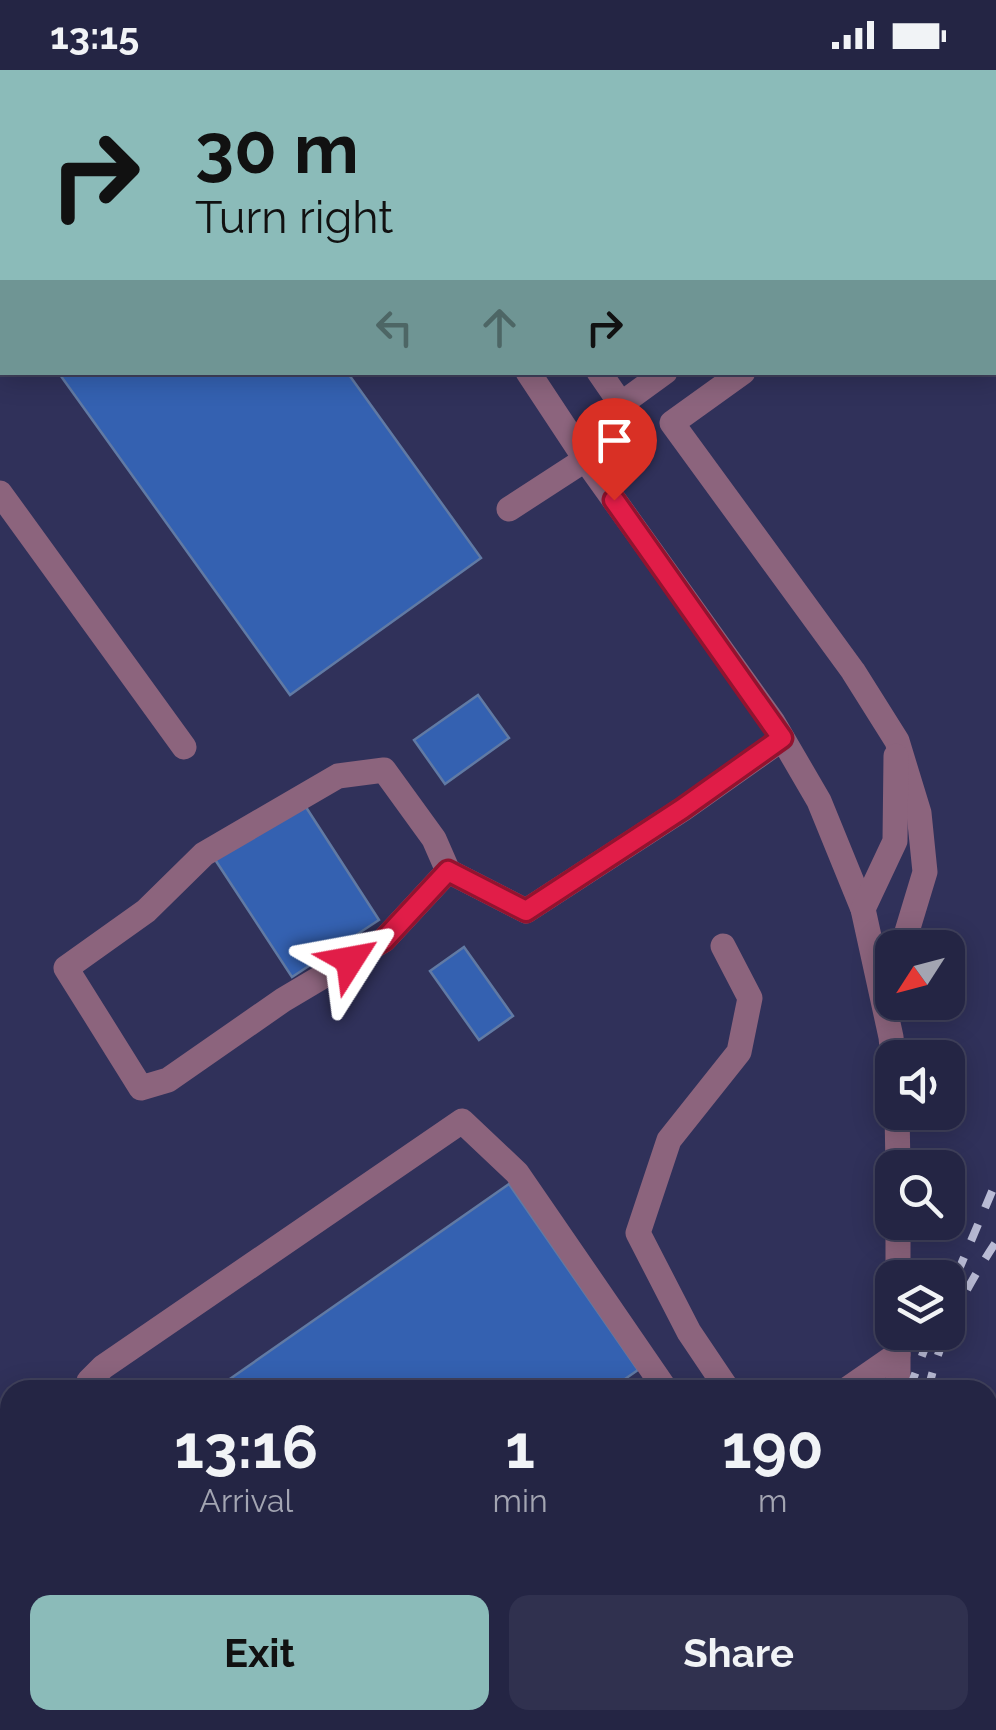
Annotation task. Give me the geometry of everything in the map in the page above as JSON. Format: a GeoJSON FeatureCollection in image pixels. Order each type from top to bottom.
{"type":"FeatureCollection","features":[{"type":"Feature","properties":{"kind":"street"},"geometry":{"type":"LineString","coordinates":[[530,375],[782,738],[818,801],[862,909],[875,966]]}},
{"type":"Feature","properties":{"kind":"street"},"geometry":{"type":"LineString","coordinates":[[601,375],[620,404],[661,375]]}},
{"type":"Feature","properties":{"kind":"street"},"geometry":{"type":"LineString","coordinates":[[739,375],[672,423],[853,671],[897,741],[920,813],[925,872],[907,930]]}},
{"type":"Feature","properties":{"kind":"street"},"geometry":{"type":"LineString","coordinates":[[509,510],[586,459]]}},
{"type":"Feature","properties":{"kind":"street"},"geometry":{"type":"LineString","coordinates":[[0,493],[184,747]]}},
{"type":"Feature","properties":{"kind":"street"},"geometry":{"type":"LineString","coordinates":[[448,871],[384,940],[284,1000],[168,1080],[141,1088],[66,968],[146,912],[204,854],[338,776],[384,770],[434,839],[448,871],[526,911],[782,738]]}},
{"type":"Feature","properties":{"kind":"street"},"geometry":{"type":"LineString","coordinates":[[862,909],[895,841],[893,784],[897,741]]}},
{"type":"Feature","properties":{"kind":"street"},"geometry":{"type":"LineString","coordinates":[[721,1380],[689,1332],[638,1233],[669,1140],[738,1052],[750,998],[723,946]]}},
{"type":"Feature","properties":{"kind":"street"},"geometry":{"type":"LineString","coordinates":[[90,1380],[103,1366],[462,1121],[517,1173],[659,1380]]}},
{"type":"Feature","properties":{"kind":"street"},"geometry":{"type":"LineString","coordinates":[[857,1380],[890,1350]]}},
{"type":"Feature","properties":{"kind":"street"},"geometry":{"type":"LineString","coordinates":[[898,1350],[898,1380]]}},
{"type":"Feature","properties":{"kind":"building"},"geometry":{"type":"Polygon","coordinates":[[[60,375],[349,375],[481,558],[290,695],[60,375]]]}},
{"type":"Feature","properties":{"kind":"building"},"geometry":{"type":"Polygon","coordinates":[[[478,695],[509,738],[445,784],[414,740],[478,695]]]}},
{"type":"Feature","properties":{"kind":"building"},"geometry":{"type":"Polygon","coordinates":[[[302,801],[379,920],[292,977],[214,858],[302,801]]]}},
{"type":"Feature","properties":{"kind":"building"},"geometry":{"type":"Polygon","coordinates":[[[464,947],[513,1016],[479,1040],[430,971],[464,947]]]}},
{"type":"Feature","properties":{"kind":"building"},"geometry":{"type":"Polygon","coordinates":[[[509,1184],[638,1370],[624,1380],[228,1380],[509,1184]]]}},
{"type":"Feature","properties":{"kind":"railway"},"geometry":{"type":"LineString","coordinates":[[963,1260],[996,1182]]}},
{"type":"Feature","properties":{"kind":"railway"},"geometry":{"type":"LineString","coordinates":[[931,1380],[955,1313],[996,1242]]}},
{"type":"Feature","properties":{"kind":"railway"},"geometry":{"type":"LineString","coordinates":[[913,1380],[924,1350]]}},
{"type":"Feature","properties":{"kind":"route"},"geometry":{"type":"LineString","coordinates":[[350,960],[384,940],[448,871],[526,911],[782,738],[614,500]]}}]}
